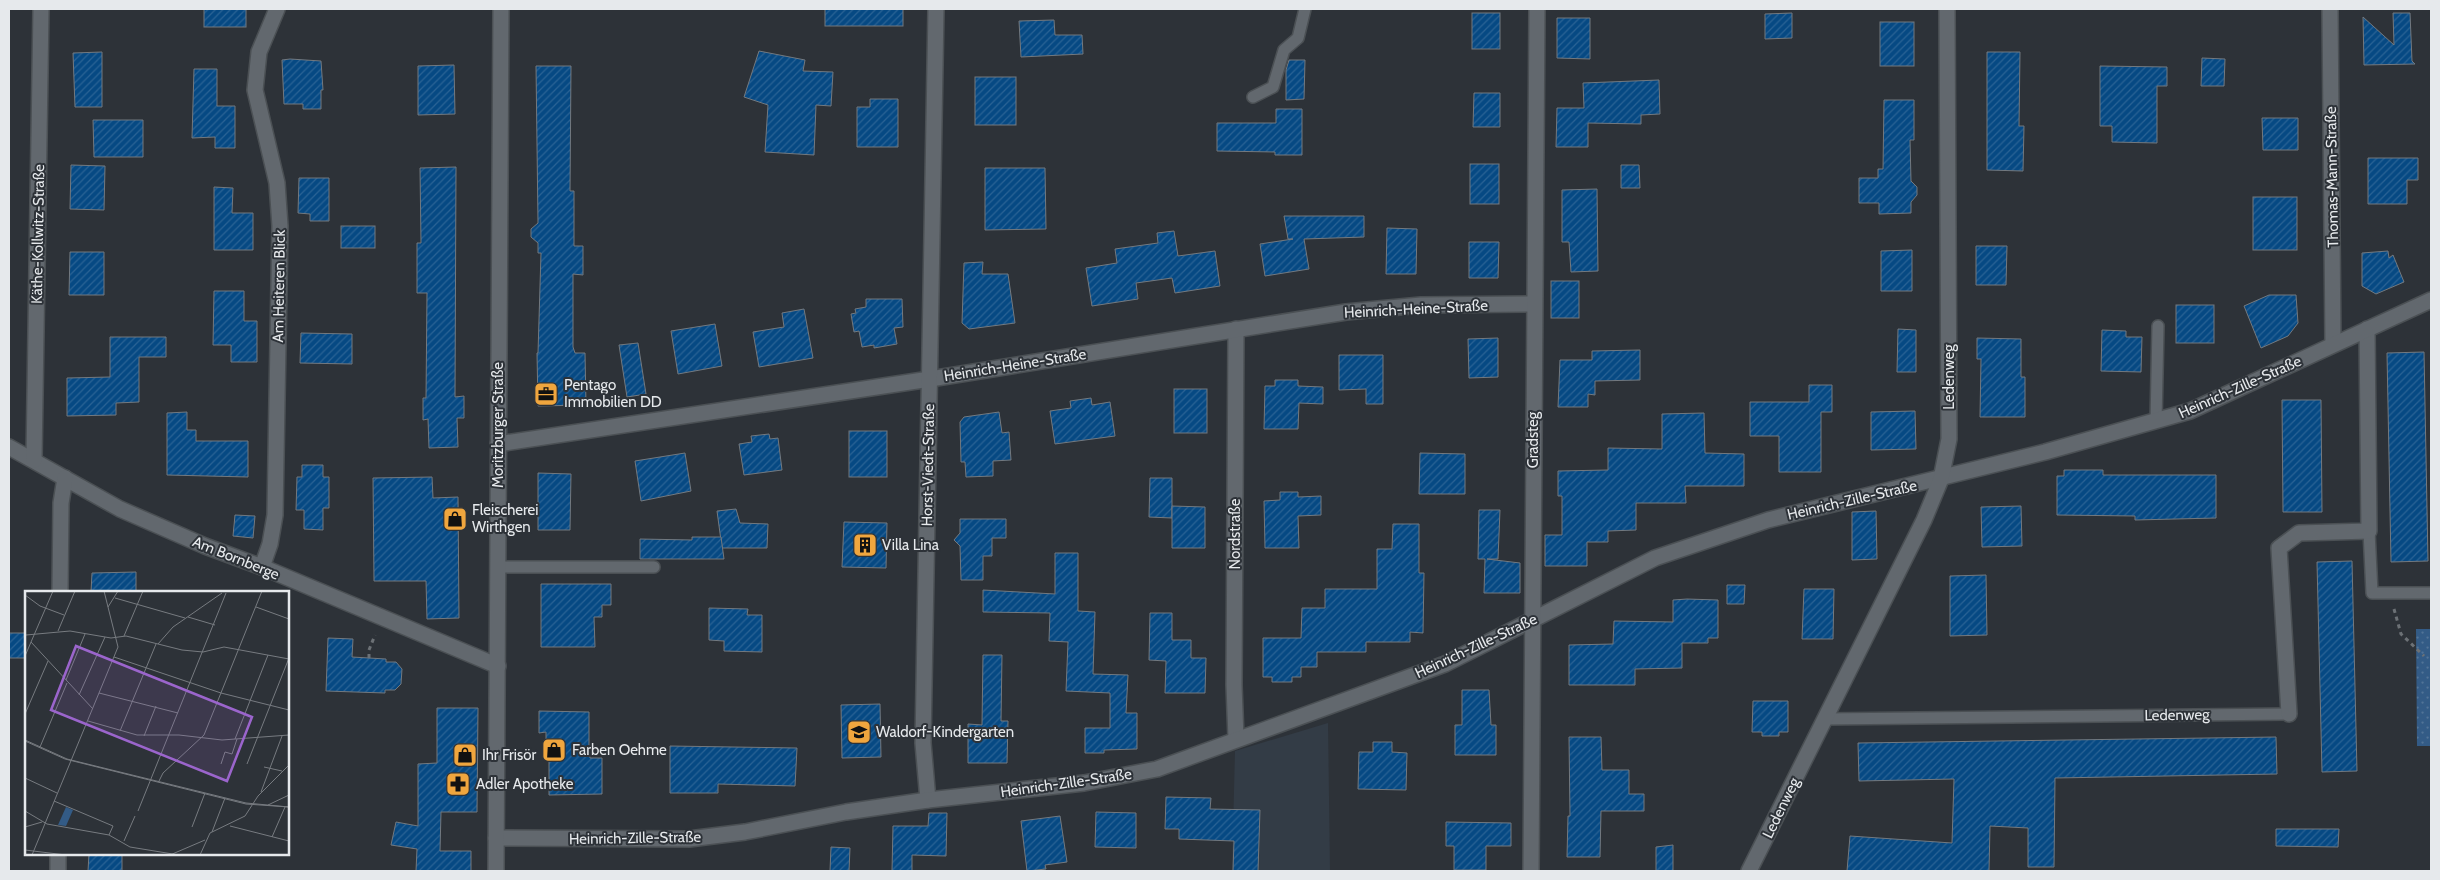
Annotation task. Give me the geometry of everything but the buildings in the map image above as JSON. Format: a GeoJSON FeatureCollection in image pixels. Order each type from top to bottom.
{"type":"FeatureCollection","features":[{"type":"Feature","properties":{"kind":"street","name":"Käthe-Kollwitz-Straße"},"geometry":{"type":"LineString","coordinates":[[34,460],[41,9]]}},
{"type":"Feature","properties":{"kind":"street","name":"Am Heiteren Blick"},"geometry":{"type":"LineString","coordinates":[[262,567],[270,544],[275,515],[280,226],[277,183],[255,90],[259,52],[278,9]]}},
{"type":"Feature","properties":{"kind":"street","name":"Moritzburger Straße"},"geometry":{"type":"LineString","coordinates":[[496,871],[501,9]]}},
{"type":"Feature","properties":{"kind":"street","name":"Horst-Viedt-Straße"},"geometry":{"type":"LineString","coordinates":[[928,800],[923,743],[936,9]]}},
{"type":"Feature","properties":{"kind":"street","name":"Gradsteg"},"geometry":{"type":"LineString","coordinates":[[1531,871],[1537,9]]}},
{"type":"Feature","properties":{"kind":"street","name":"Ledenweg"},"geometry":{"type":"LineString","coordinates":[[1750,871],[1924,520],[1941,479],[1949,439],[1947,9]]}},
{"type":"Feature","properties":{"kind":"street","name":"Thomas-Mann-Straße"},"geometry":{"type":"LineString","coordinates":[[2330,9],[2334,344]]}},
{"type":"Feature","properties":{"kind":"street","name":"Heinrich-Zille-Straße"},"geometry":{"type":"LineString","coordinates":[[496,838],[689,839],[745,832],[846,812],[928,800],[1094,782],[1156,769],[1430,670],[1532,620],[1635,566],[1661,556],[1768,520],[1847,499],[1941,479],[2156,422],[2190,411],[2431,300]]}},
{"type":"Feature","properties":{"kind":"street","name":"Heinrich-Heine-Straße"},"geometry":{"type":"LineString","coordinates":[[498,444],[930,379],[1346,312],[1421,305],[1534,304]]}},
{"type":"Feature","properties":{"kind":"street","name":"Nordstraße"},"geometry":{"type":"LineString","coordinates":[[1236,329],[1234,685],[1236,739]]}},
{"type":"Feature","properties":{"kind":"street"},"geometry":{"type":"LineString","coordinates":[[2289,714],[2279,548],[2299,533],[2369,531],[2367,329]]}},
{"type":"Feature","properties":{"kind":"street","name":"Am Bornberge"},"geometry":{"type":"LineString","coordinates":[[9,447],[120,509],[205,546],[262,567],[498,666]]}},
{"type":"Feature","properties":{"kind":"street"},"geometry":{"type":"LineString","coordinates":[[60,591],[61,503],[65,478]]}},
{"type":"Feature","properties":{"kind":"street"},"geometry":{"type":"LineString","coordinates":[[58,855],[58,871]]}},
{"type":"Feature","properties":{"kind":"lane"},"geometry":{"type":"LineString","coordinates":[[1253,97],[1272,87],[1284,50],[1298,38],[1305,9]]}},
{"type":"Feature","properties":{"kind":"lane"},"geometry":{"type":"LineString","coordinates":[[2156,422],[2158,326]]}},
{"type":"Feature","properties":{"kind":"lane"},"geometry":{"type":"LineString","coordinates":[[2369,531],[2372,593],[2431,593]]}},
{"type":"Feature","properties":{"kind":"lane"},"geometry":{"type":"LineString","coordinates":[[498,567],[654,567]]}},
{"type":"Feature","properties":{"kind":"lane","name":"Ledenweg"},"geometry":{"type":"LineString","coordinates":[[1825,718],[2289,714]]}},
{"type":"Feature","properties":{"kind":"path"},"geometry":{"type":"LineString","coordinates":[[2389,594],[2401,634],[2424,656]]}},
{"type":"Feature","properties":{"kind":"path"},"geometry":{"type":"LineString","coordinates":[[369,650],[369,658]]}},
{"type":"Feature","properties":{"kind":"shaded area"},"geometry":{"type":"Polygon","coordinates":[[[2416,629],[2431,629],[2431,746],[2417,746],[2416,629]]]}},
{"type":"Feature","properties":{"kind":"shaded area"},"geometry":{"type":"Polygon","coordinates":[[[1328,723],[1330,871],[1232,871],[1235,751],[1328,723]]]}},
{"type":"Feature","properties":{"kind":"place","name":"Pentago Immobilien DD"},"geometry":{"type":"Point","coordinates":[546,394]}},
{"type":"Feature","properties":{"kind":"place","name":"Fleischerei Wirthgen"},"geometry":{"type":"Point","coordinates":[455,519]}},
{"type":"Feature","properties":{"kind":"place","name":"Villa Lina"},"geometry":{"type":"Point","coordinates":[865,545]}},
{"type":"Feature","properties":{"kind":"place","name":"Waldorf-Kindergarten"},"geometry":{"type":"Point","coordinates":[859,732]}},
{"type":"Feature","properties":{"kind":"place","name":"Farben Oehme"},"geometry":{"type":"Point","coordinates":[554,750]}},
{"type":"Feature","properties":{"kind":"place","name":"Ihr Frisör"},"geometry":{"type":"Point","coordinates":[465,755]}},
{"type":"Feature","properties":{"kind":"place","name":"Adler Apotheke"},"geometry":{"type":"Point","coordinates":[458,784]}}]}
